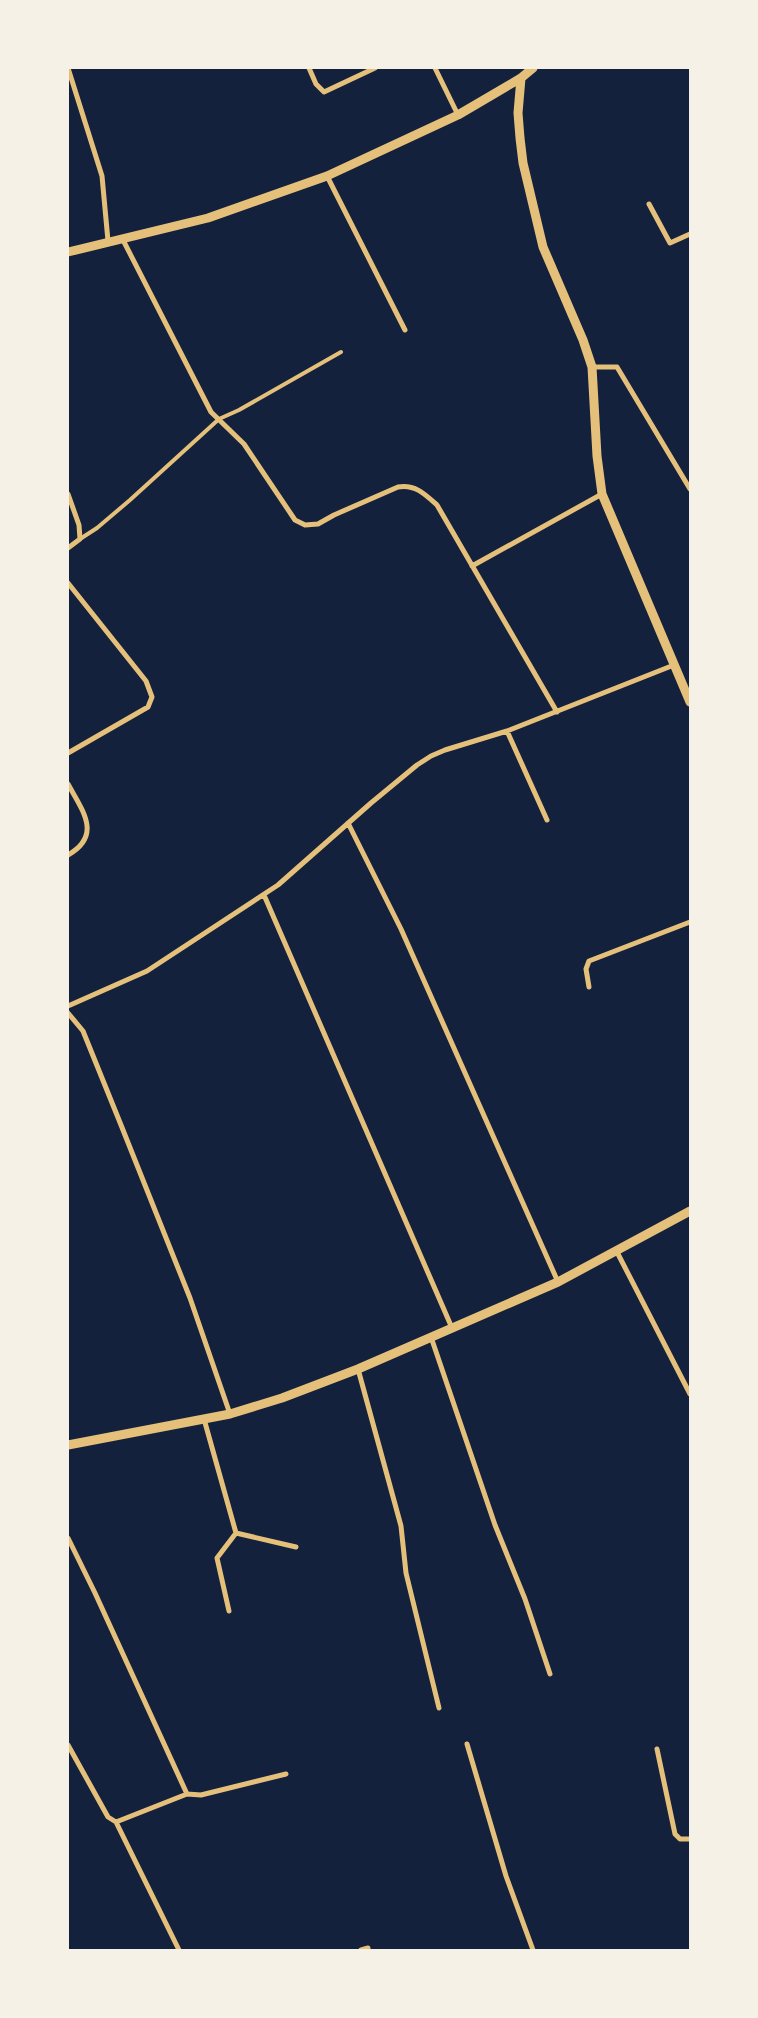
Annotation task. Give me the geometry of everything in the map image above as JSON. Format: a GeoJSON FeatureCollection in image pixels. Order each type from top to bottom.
{"type":"FeatureCollection","features":[{"type":"Feature","properties":{"kind":"street"},"geometry":{"type":"LineString","coordinates":[[68,68],[102,176],[108,241]]}},
{"type":"Feature","properties":{"kind":"street"},"geometry":{"type":"LineString","coordinates":[[309,68],[316,84],[324,92],[374,68]]}},
{"type":"Feature","properties":{"kind":"street"},"geometry":{"type":"LineString","coordinates":[[435,68],[458,115]]}},
{"type":"Feature","properties":{"kind":"street"},"geometry":{"type":"LineString","coordinates":[[68,252],[208,218],[327,176],[458,115],[521,78],[532,68]]}},
{"type":"Feature","properties":{"kind":"street"},"geometry":{"type":"LineString","coordinates":[[521,78],[518,113],[520,138],[543,247],[592,367],[597,456],[602,494],[690,702]]}},
{"type":"Feature","properties":{"kind":"street"},"geometry":{"type":"LineString","coordinates":[[327,176],[405,330]]}},
{"type":"Feature","properties":{"kind":"street"},"geometry":{"type":"LineString","coordinates":[[649,204],[670,243],[690,234]]}},
{"type":"Feature","properties":{"kind":"street"},"geometry":{"type":"LineString","coordinates":[[122,238],[211,412],[244,444],[295,520],[305,525],[318,524],[334,514],[398,487],[408,486],[422,491],[437,506],[557,712]]}},
{"type":"Feature","properties":{"kind":"street"},"geometry":{"type":"LineString","coordinates":[[592,367],[617,367],[690,489]]}},
{"type":"Feature","properties":{"kind":"street"},"geometry":{"type":"LineString","coordinates":[[68,494],[79,525],[80,539],[68,548]]}},
{"type":"Feature","properties":{"kind":"street"},"geometry":{"type":"LineString","coordinates":[[472,566],[602,494]]}},
{"type":"Feature","properties":{"kind":"street"},"geometry":{"type":"LineString","coordinates":[[68,583],[146,680],[152,697],[148,707],[68,754]]}},
{"type":"Feature","properties":{"kind":"street"},"geometry":{"type":"LineString","coordinates":[[68,1006],[147,971],[278,886],[400,778],[431,756],[508,731],[674,665]]}},
{"type":"Feature","properties":{"kind":"street"},"geometry":{"type":"LineString","coordinates":[[508,731],[547,820]]}},
{"type":"Feature","properties":{"kind":"street"},"geometry":{"type":"LineString","coordinates":[[68,784],[87,818],[87,832],[76,851],[68,855]]}},
{"type":"Feature","properties":{"kind":"street"},"geometry":{"type":"LineString","coordinates":[[348,823],[401,929],[558,1282]]}},
{"type":"Feature","properties":{"kind":"street"},"geometry":{"type":"LineString","coordinates":[[264,894],[452,1328]]}},
{"type":"Feature","properties":{"kind":"street"},"geometry":{"type":"LineString","coordinates":[[589,987],[586,969],[589,961],[690,922]]}},
{"type":"Feature","properties":{"kind":"street"},"geometry":{"type":"LineString","coordinates":[[68,1013],[83,1031],[118,1116],[190,1298],[230,1414]]}},
{"type":"Feature","properties":{"kind":"street"},"geometry":{"type":"LineString","coordinates":[[68,1445],[230,1414],[282,1398],[358,1369],[558,1282],[617,1252],[690,1211]]}},
{"type":"Feature","properties":{"kind":"street"},"geometry":{"type":"LineString","coordinates":[[617,1252],[690,1394]]}},
{"type":"Feature","properties":{"kind":"street"},"geometry":{"type":"LineString","coordinates":[[431,1337],[495,1525],[525,1599],[550,1674]]}},
{"type":"Feature","properties":{"kind":"street"},"geometry":{"type":"LineString","coordinates":[[358,1369],[401,1526],[406,1573],[439,1708]]}},
{"type":"Feature","properties":{"kind":"street"},"geometry":{"type":"LineString","coordinates":[[204,1419],[236,1533]]}},
{"type":"Feature","properties":{"kind":"street"},"geometry":{"type":"LineString","coordinates":[[236,1533],[296,1547]]}},
{"type":"Feature","properties":{"kind":"street"},"geometry":{"type":"LineString","coordinates":[[229,1610],[217,1558],[236,1533]]}},
{"type":"Feature","properties":{"kind":"street"},"geometry":{"type":"LineString","coordinates":[[68,1538],[187,1794]]}},
{"type":"Feature","properties":{"kind":"street"},"geometry":{"type":"LineString","coordinates":[[468,1744],[506,1876],[533,1950]]}},
{"type":"Feature","properties":{"kind":"street"},"geometry":{"type":"LineString","coordinates":[[68,1745],[108,1817],[116,1822],[178,1950]]}},
{"type":"Feature","properties":{"kind":"street"},"geometry":{"type":"LineString","coordinates":[[656,1750],[675,1834],[680,1839],[690,1839]]}},
{"type":"Feature","properties":{"kind":"street"},"geometry":{"type":"LineString","coordinates":[[116,1822],[187,1794],[200,1795],[286,1774]]}},
{"type":"Feature","properties":{"kind":"street"},"geometry":{"type":"LineString","coordinates":[[361,1950],[368,1948]]}},
{"type":"Feature","properties":{"kind":"lane"},"geometry":{"type":"LineString","coordinates":[[80,539],[97,528],[130,500],[219,419],[239,410],[341,352]]}}]}
